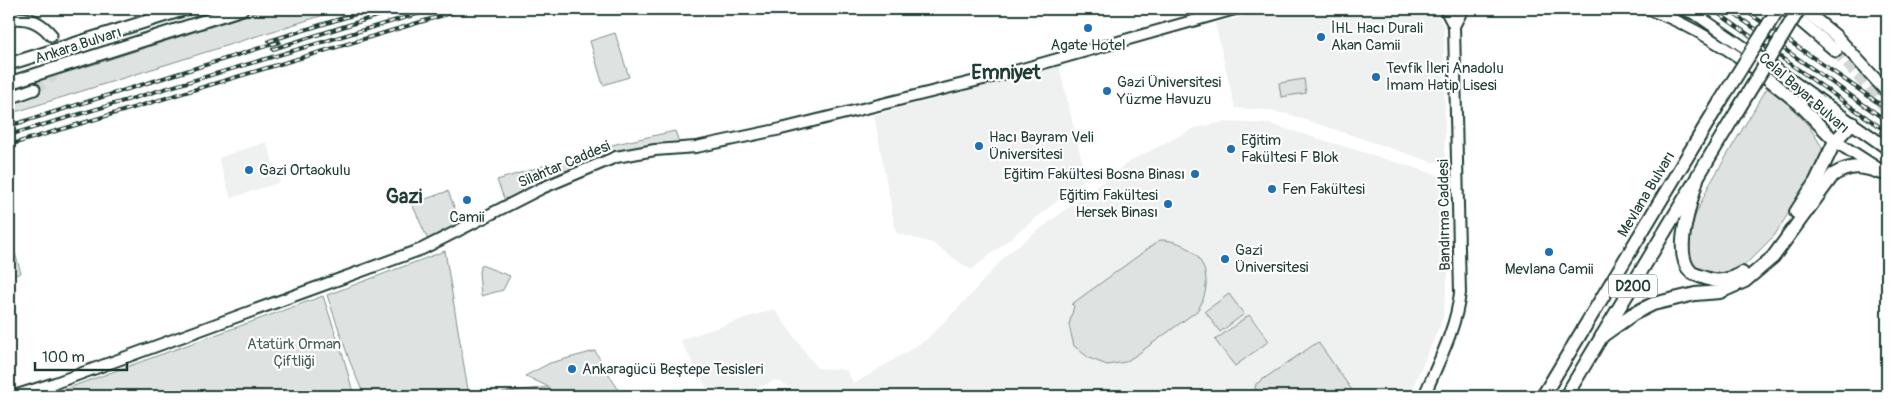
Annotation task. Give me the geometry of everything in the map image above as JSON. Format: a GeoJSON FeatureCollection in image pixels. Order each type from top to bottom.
{"type":"FeatureCollection","features":[{"type":"Feature","properties":{"kind":"highway","name":"Mevlana Bulvarı"},"geometry":{"type":"LineString","coordinates":[[1543,396],[1720,102],[1790,9]]}},
{"type":"Feature","properties":{"kind":"highway","name":"D200"},"geometry":{"type":"LineString","coordinates":[[1566,396],[1736,113],[1790,9]]}},
{"type":"Feature","properties":{"kind":"highway"},"geometry":{"type":"LineString","coordinates":[[1698,175],[1682,242],[1684,259],[1692,273],[1708,280],[1719,282],[1738,275],[1754,265],[1768,251],[1790,222],[1816,181],[1836,141],[1852,123]]}},
{"type":"Feature","properties":{"kind":"highway"},"geometry":{"type":"LineString","coordinates":[[1602,336],[1633,314],[1654,304],[1695,294],[1720,292],[1745,281],[1773,257],[1833,175],[1851,167],[1864,167],[1886,174]]}},
{"type":"Feature","properties":{"kind":"main road","name":"Ankara Bulvarı"},"geometry":{"type":"LineString","coordinates":[[9,64],[186,9]]}},
{"type":"Feature","properties":{"kind":"main road","name":"Ankara Bulvarı"},"geometry":{"type":"LineString","coordinates":[[9,83],[242,9]]}},
{"type":"Feature","properties":{"kind":"main road","name":"Silahtar Caddesi"},"geometry":{"type":"LineString","coordinates":[[14,396],[55,383],[422,249],[542,188],[616,157],[655,150],[696,147],[781,129],[1008,73],[1235,9]]}},
{"type":"Feature","properties":{"kind":"main road","name":"Bandırma Caddesi"},"geometry":{"type":"LineString","coordinates":[[1424,396],[1451,331],[1460,292],[1454,26],[1445,9]]}},
{"type":"Feature","properties":{"kind":"main road","name":"Bandırma Caddesi"},"geometry":{"type":"LineString","coordinates":[[1454,26],[1463,9]]}},
{"type":"Feature","properties":{"kind":"main road","name":"Celal Bayar Bulvarı"},"geometry":{"type":"LineString","coordinates":[[1647,9],[1664,14],[1755,62],[1852,123],[1887,148]]}},
{"type":"Feature","properties":{"kind":"main road","name":"Celal Bayar Bulvarı"},"geometry":{"type":"LineString","coordinates":[[1683,9],[1697,15],[1755,62],[1836,141],[1886,174]]}},
{"type":"Feature","properties":{"kind":"main road"},"geometry":{"type":"LineString","coordinates":[[1790,9],[1836,51]]}},
{"type":"Feature","properties":{"kind":"main road"},"geometry":{"type":"LineString","coordinates":[[1790,9],[1836,36],[1887,92]]}},
{"type":"Feature","properties":{"kind":"main road"},"geometry":{"type":"LineString","coordinates":[[9,19],[27,19],[35,22],[43,26],[51,35]]}},
{"type":"Feature","properties":{"kind":"main road"},"geometry":{"type":"LineString","coordinates":[[9,98],[34,89]]}},
{"type":"Feature","properties":{"kind":"shaded area","name":"Tevfik İleri Anadolu İmam Hatip Lisesi"},"geometry":{"type":"Polygon","coordinates":[[[1289,9],[1432,11],[1438,15],[1444,27],[1445,157],[1439,162],[1432,162],[1288,114],[1235,108],[1215,23],[1264,12],[1289,9]]]}},
{"type":"Feature","properties":{"kind":"shaded area","name":"Hacı Bayram Veli Üniversitesi"},"geometry":{"type":"Polygon","coordinates":[[[1059,66],[1086,178],[971,270],[932,243],[896,233],[874,115],[1059,66]]]}},
{"type":"Feature","properties":{"kind":"shaded area","name":"Gazi Üniversitesi"},"geometry":{"type":"Polygon","coordinates":[[[1224,122],[1270,124],[1448,178],[1449,265],[1443,318],[1409,396],[805,396],[775,380],[741,396],[711,396],[680,340],[774,309],[817,368],[846,370],[854,384],[926,340],[966,300],[1007,254],[1130,161],[1195,128],[1224,122]]]}},
{"type":"Feature","properties":{"kind":"shaded area","name":"Gazi Ortaokulu"},"geometry":{"type":"Polygon","coordinates":[[[266,142],[280,182],[231,198],[218,158],[266,142]]]}},
{"type":"Feature","properties":{"kind":"green space"},"geometry":{"type":"Polygon","coordinates":[[[266,9],[343,9],[9,114],[9,103],[34,89],[30,83],[266,9]]]}},
{"type":"Feature","properties":{"kind":"green space"},"geometry":{"type":"Polygon","coordinates":[[[615,33],[629,77],[603,85],[590,41],[615,33]]]}},
{"type":"Feature","properties":{"kind":"green space"},"geometry":{"type":"Polygon","coordinates":[[[1304,79],[1306,93],[1281,97],[1279,83],[1304,79]]]}},
{"type":"Feature","properties":{"kind":"green space"},"geometry":{"type":"Polygon","coordinates":[[[1767,88],[1788,104],[1809,126],[1822,147],[1821,162],[1774,236],[1742,268],[1720,276],[1706,273],[1693,265],[1686,243],[1693,221],[1708,187],[1767,88]]]}},
{"type":"Feature","properties":{"kind":"green space"},"geometry":{"type":"Polygon","coordinates":[[[675,131],[679,142],[629,150],[577,166],[505,201],[497,180],[616,144],[675,131]]]}},
{"type":"Feature","properties":{"kind":"green space"},"geometry":{"type":"Polygon","coordinates":[[[448,191],[461,225],[429,242],[412,204],[448,191]]]}},
{"type":"Feature","properties":{"kind":"green space"},"geometry":{"type":"Polygon","coordinates":[[[9,233],[21,273],[9,277],[9,233]]]}},
{"type":"Feature","properties":{"kind":"green space"},"geometry":{"type":"Polygon","coordinates":[[[1160,240],[1185,246],[1195,254],[1201,263],[1205,274],[1206,286],[1197,311],[1125,362],[1107,365],[1089,358],[1074,346],[1069,325],[1074,306],[1072,304],[1160,240]]]}},
{"type":"Feature","properties":{"kind":"green space"},"geometry":{"type":"Polygon","coordinates":[[[445,251],[469,396],[362,396],[363,393],[350,362],[327,295],[445,251]]]}},
{"type":"Feature","properties":{"kind":"green space"},"geometry":{"type":"Polygon","coordinates":[[[481,265],[510,276],[503,290],[481,296],[479,272],[481,265]]]}},
{"type":"Feature","properties":{"kind":"green space"},"geometry":{"type":"Polygon","coordinates":[[[1229,294],[1244,314],[1220,332],[1205,311],[1229,294]]]}},
{"type":"Feature","properties":{"kind":"green space","name":"Atatürk Orman Çiftliği"},"geometry":{"type":"Polygon","coordinates":[[[323,296],[354,396],[46,396],[323,296]]]}},
{"type":"Feature","properties":{"kind":"green space"},"geometry":{"type":"Polygon","coordinates":[[[1249,315],[1269,341],[1235,366],[1215,340],[1249,315]]]}},
{"type":"Feature","properties":{"kind":"green space"},"geometry":{"type":"Polygon","coordinates":[[[1318,342],[1356,396],[1264,396],[1255,389],[1256,384],[1318,342]]]}},
{"type":"Feature","properties":{"kind":"green space","name":"Ankaragücü Beştepe Tesisleri"},"geometry":{"type":"Polygon","coordinates":[[[595,351],[622,396],[470,396],[549,387],[525,376],[550,363],[595,351]]]}},
{"type":"Feature","properties":{"kind":"tunnel"},"geometry":{"type":"LineString","coordinates":[[34,89],[50,79],[58,67],[58,52],[51,35]]}},
{"type":"Feature","properties":{"kind":"tunnel"},"geometry":{"type":"LineString","coordinates":[[1836,51],[1887,110]]}},
{"type":"Feature","properties":{"kind":"railway"},"geometry":{"type":"LineString","coordinates":[[269,41],[372,9]]}},
{"type":"Feature","properties":{"kind":"railway"},"geometry":{"type":"LineString","coordinates":[[273,49],[399,9]]}},
{"type":"Feature","properties":{"kind":"railway"},"geometry":{"type":"LineString","coordinates":[[9,135],[434,9]]}},
{"type":"Feature","properties":{"kind":"railway"},"geometry":{"type":"LineString","coordinates":[[9,145],[464,9]]}},
{"type":"Feature","properties":{"kind":"railway"},"geometry":{"type":"LineString","coordinates":[[1712,9],[1887,132]]}},
{"type":"Feature","properties":{"kind":"railway"},"geometry":{"type":"LineString","coordinates":[[1727,9],[1887,121]]}},
{"type":"Feature","properties":{"kind":"railway"},"geometry":{"type":"LineString","coordinates":[[1743,9],[1887,109]]}},
{"type":"Feature","properties":{"kind":"railway"},"geometry":{"type":"LineString","coordinates":[[9,126],[279,42]]}},
{"type":"Feature","properties":{"kind":"place","name":"Agate Hotel"},"geometry":{"type":"Point","coordinates":[1088,28]}},
{"type":"Feature","properties":{"kind":"place","name":"İHL Hacı Durali Akan Camii"},"geometry":{"type":"Point","coordinates":[1321,37]}},
{"type":"Feature","properties":{"kind":"place","name":"Tevfik İleri Anadolu İmam Hatip Lisesi"},"geometry":{"type":"Point","coordinates":[1376,77]}},
{"type":"Feature","properties":{"kind":"place","name":"Gazi Üniversitesi Yüzme Havuzu"},"geometry":{"type":"Point","coordinates":[1107,91]}},
{"type":"Feature","properties":{"kind":"place","name":"Hacı Bayram Veli Üniversitesi"},"geometry":{"type":"Point","coordinates":[979,146]}},
{"type":"Feature","properties":{"kind":"place","name":"Eğitim Fakültesi F Blok"},"geometry":{"type":"Point","coordinates":[1231,149]}},
{"type":"Feature","properties":{"kind":"place","name":"Gazi Ortaokulu"},"geometry":{"type":"Point","coordinates":[249,170]}},
{"type":"Feature","properties":{"kind":"place","name":"Eğitim Fakültesi Bosna Binası"},"geometry":{"type":"Point","coordinates":[1195,174]}},
{"type":"Feature","properties":{"kind":"place","name":"Fen Fakültesi"},"geometry":{"type":"Point","coordinates":[1272,189]}},
{"type":"Feature","properties":{"kind":"place","name":"Camii"},"geometry":{"type":"Point","coordinates":[467,200]}},
{"type":"Feature","properties":{"kind":"place","name":"Eğitim Fakültesi Hersek Binası"},"geometry":{"type":"Point","coordinates":[1168,204]}},
{"type":"Feature","properties":{"kind":"place","name":"Mevlana Camii"},"geometry":{"type":"Point","coordinates":[1549,252]}},
{"type":"Feature","properties":{"kind":"place","name":"Gazi Üniversitesi"},"geometry":{"type":"Point","coordinates":[1225,259]}},
{"type":"Feature","properties":{"kind":"place","name":"Ankaragücü Beştepe Tesisleri"},"geometry":{"type":"Point","coordinates":[572,369]}},
{"type":"Feature","properties":{"kind":"district","name":"Emniyet"},"geometry":{"type":"Point","coordinates":[1006,72]}},
{"type":"Feature","properties":{"kind":"district","name":"Gazi"},"geometry":{"type":"Point","coordinates":[404,196]}}]}
